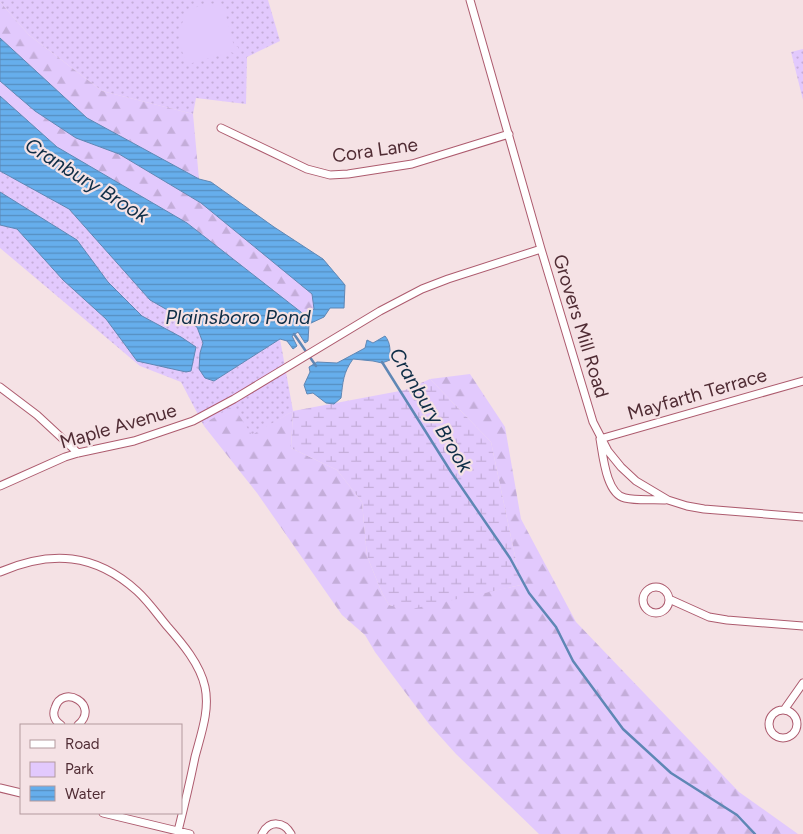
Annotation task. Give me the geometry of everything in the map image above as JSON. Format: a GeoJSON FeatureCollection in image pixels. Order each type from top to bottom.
{"type":"FeatureCollection","features":[{"type":"Feature","properties":{"kind":"street","name":"Grovers Mill Road"},"geometry":{"type":"LineString","coordinates":[[470,0],[592,422],[600,439],[621,468],[636,482],[668,500],[704,510],[803,516]]}},
{"type":"Feature","properties":{"kind":"street","name":"Cora Lane"},"geometry":{"type":"LineString","coordinates":[[221,128],[307,169],[330,175],[412,164],[509,134]]}},
{"type":"Feature","properties":{"kind":"street","name":"Maple Avenue"},"geometry":{"type":"LineString","coordinates":[[0,486],[78,452],[134,441],[186,424],[227,402],[380,311],[422,289],[541,249]]}},
{"type":"Feature","properties":{"kind":"street","name":"Mayfarth Terrace"},"geometry":{"type":"LineString","coordinates":[[600,439],[803,381]]}},
{"type":"Feature","properties":{"kind":"street"},"geometry":{"type":"LineString","coordinates":[[0,387],[37,415],[78,452]]}},
{"type":"Feature","properties":{"kind":"street"},"geometry":{"type":"LineString","coordinates":[[600,439],[613,491],[625,498],[668,500]]}},
{"type":"Feature","properties":{"kind":"street"},"geometry":{"type":"LineString","coordinates":[[0,572],[21,563],[47,558],[68,558],[93,563],[112,572],[138,592],[182,643],[196,666],[204,686],[206,711],[182,814]]}},
{"type":"Feature","properties":{"kind":"street"},"geometry":{"type":"LineString","coordinates":[[669,599],[709,617],[803,626]]}},
{"type":"Feature","properties":{"kind":"street"},"geometry":{"type":"LineString","coordinates":[[784,710],[792,713],[797,721],[797,726],[793,734],[785,738],[776,737],[769,725],[771,716],[779,710],[784,710],[803,683]]}},
{"type":"Feature","properties":{"kind":"street"},"geometry":{"type":"LineString","coordinates":[[60,724],[54,716],[55,706],[61,699],[71,697],[80,700],[85,709],[85,715],[79,724]]}},
{"type":"Feature","properties":{"kind":"street"},"geometry":{"type":"LineString","coordinates":[[0,788],[20,793]]}},
{"type":"Feature","properties":{"kind":"street"},"geometry":{"type":"LineString","coordinates":[[107,814],[190,834]]}},
{"type":"Feature","properties":{"kind":"street"},"geometry":{"type":"LineString","coordinates":[[178,831],[182,814]]}},
{"type":"Feature","properties":{"kind":"street"},"geometry":{"type":"LineString","coordinates":[[262,834],[269,826],[278,824],[288,828],[291,834]]}},
{"type":"Feature","properties":{"kind":"green space"},"geometry":{"type":"Polygon","coordinates":[[[0,0],[268,0],[280,41],[247,57],[246,104],[196,98],[193,114],[102,91],[29,35],[0,0]]]}},
{"type":"Feature","properties":{"kind":"green space"},"geometry":{"type":"Polygon","coordinates":[[[0,2],[29,35],[102,91],[193,114],[199,179],[87,118],[0,38],[0,2]]]}},
{"type":"Feature","properties":{"kind":"green space"},"geometry":{"type":"Polygon","coordinates":[[[223,4],[234,46],[238,47],[238,52],[235,54],[231,52],[189,64],[181,49],[180,32],[182,23],[191,10],[202,5],[223,4]]]}},
{"type":"Feature","properties":{"kind":"green space"},"geometry":{"type":"Polygon","coordinates":[[[803,49],[803,100],[791,52],[803,49]]]}},
{"type":"Feature","properties":{"kind":"green space"},"geometry":{"type":"Polygon","coordinates":[[[0,81],[35,111],[76,138],[119,154],[201,203],[312,294],[314,309],[306,316],[187,223],[57,147],[0,96],[0,81]]]}},
{"type":"Feature","properties":{"kind":"green space"},"geometry":{"type":"Polygon","coordinates":[[[0,171],[69,209],[150,300],[197,327],[203,343],[200,353],[214,381],[280,339],[293,411],[252,436],[210,420],[204,426],[181,382],[140,366],[0,248],[0,225],[17,229],[63,280],[106,319],[137,361],[191,371],[195,347],[181,337],[142,316],[108,282],[77,240],[0,192],[0,171]]]}},
{"type":"Feature","properties":{"kind":"green space"},"geometry":{"type":"Polygon","coordinates":[[[470,374],[505,427],[521,519],[576,622],[739,792],[798,834],[539,834],[456,754],[429,724],[375,652],[365,635],[342,615],[257,493],[204,426],[210,420],[233,406],[252,435],[293,411],[291,448],[337,470],[362,502],[367,556],[382,593],[389,605],[407,609],[521,585],[491,442],[430,379],[470,374]]]}},
{"type":"Feature","properties":{"kind":"green space"},"geometry":{"type":"Polygon","coordinates":[[[430,379],[491,442],[521,585],[407,610],[389,605],[382,593],[367,556],[362,502],[337,470],[291,448],[293,411],[405,390],[430,379]]]}},
{"type":"Feature","properties":{"kind":"water","name":"Plainsboro Pond"},"geometry":{"type":"Polygon","coordinates":[[[0,38],[87,118],[199,179],[211,182],[323,259],[345,285],[344,308],[330,308],[324,317],[309,324],[308,341],[305,343],[298,332],[292,336],[297,346],[293,349],[287,341],[280,339],[214,381],[205,378],[199,369],[203,343],[197,327],[150,300],[69,209],[0,171],[0,96],[57,147],[187,223],[306,316],[314,309],[312,294],[201,203],[119,154],[76,138],[35,111],[0,81],[0,38]]]}},
{"type":"Feature","properties":{"kind":"water","name":"Plainsboro Pond"},"geometry":{"type":"Polygon","coordinates":[[[0,192],[77,240],[108,282],[142,316],[196,347],[191,371],[186,372],[137,361],[106,319],[63,280],[17,229],[0,225],[0,192]]]}},
{"type":"Feature","properties":{"kind":"water","name":"Cranbury Brook"},"geometry":{"type":"Polygon","coordinates":[[[385,336],[389,344],[390,360],[382,363],[353,359],[345,373],[341,398],[334,404],[326,403],[313,393],[307,394],[304,385],[310,372],[309,367],[317,362],[337,363],[365,348],[367,340],[373,343],[385,336]]]}},
{"type":"Feature","properties":{"kind":"waterway","name":"Cranbury Brook"},"geometry":{"type":"LineString","coordinates":[[294,334],[316,366]]}},
{"type":"Feature","properties":{"kind":"waterway","name":"Cranbury Brook"},"geometry":{"type":"LineString","coordinates":[[382,362],[451,472],[510,558],[529,593],[556,627],[573,661],[623,729],[671,773],[737,815],[755,834]]}}]}
